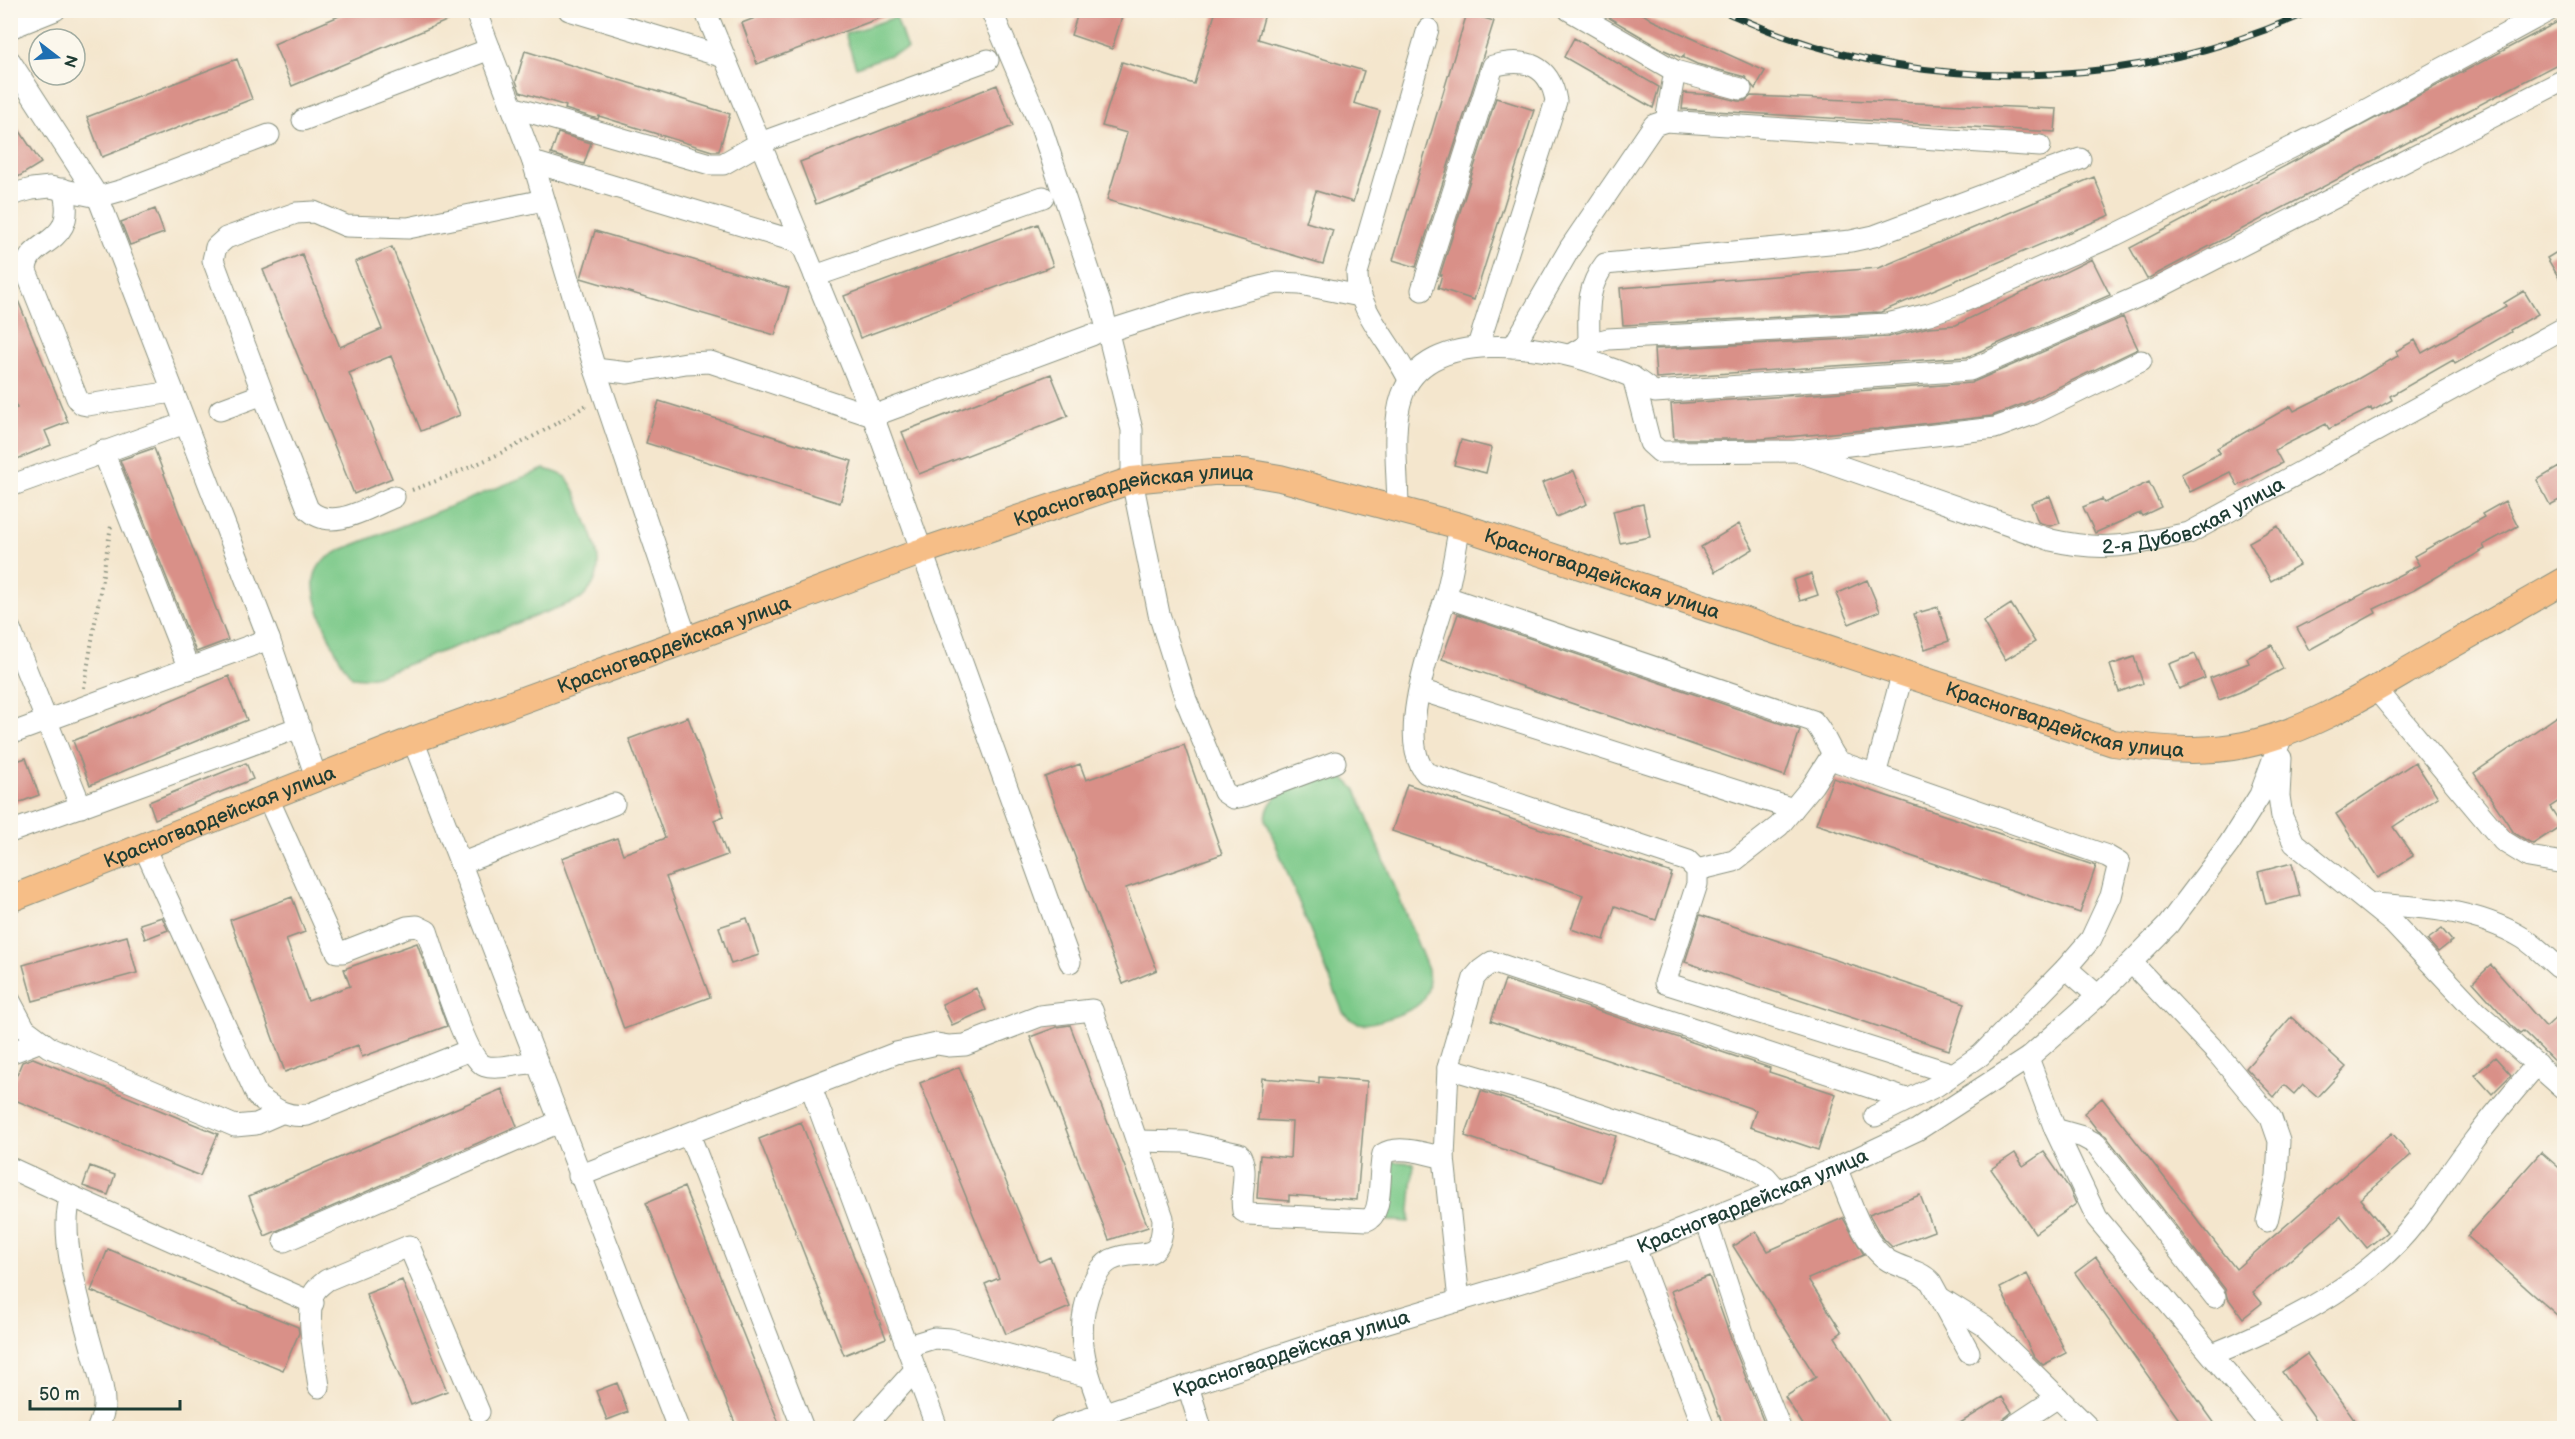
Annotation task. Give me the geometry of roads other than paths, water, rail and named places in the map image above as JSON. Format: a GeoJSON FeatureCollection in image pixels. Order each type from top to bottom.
{"type":"FeatureCollection","features":[{"type":"Feature","properties":{"kind":"main road","name":"Красногвардейская улица"},"geometry":{"type":"LineString","coordinates":[[10,899],[412,740],[920,552],[1132,480],[1213,472],[1245,472],[1280,478],[1398,509],[1460,526],[2113,743],[2159,750],[2204,750],[2245,745],[2283,734],[2376,689],[2565,581]]}},
{"type":"Feature","properties":{"kind":"street"},"geometry":{"type":"LineString","coordinates":[[10,28],[55,10]]}},
{"type":"Feature","properties":{"kind":"street"},"geometry":{"type":"LineString","coordinates":[[476,10],[533,162],[603,394],[687,640]]}},
{"type":"Feature","properties":{"kind":"street"},"geometry":{"type":"LineString","coordinates":[[569,10],[724,57]]}},
{"type":"Feature","properties":{"kind":"street"},"geometry":{"type":"LineString","coordinates":[[705,10],[873,416],[920,552],[1070,962]]}},
{"type":"Feature","properties":{"kind":"street"},"geometry":{"type":"LineString","coordinates":[[991,10],[1041,127],[1100,333],[1132,430],[1132,480],[1159,614],[1186,700],[1224,792],[1233,798],[1244,796],[1335,762]]}},
{"type":"Feature","properties":{"kind":"street"},"geometry":{"type":"LineString","coordinates":[[1569,10],[1675,71],[1741,90]]}},
{"type":"Feature","properties":{"kind":"street"},"geometry":{"type":"LineString","coordinates":[[1570,356],[1589,344],[1608,339],[1887,324],[1929,314],[1960,303],[2115,235],[2355,116],[2550,10]]}},
{"type":"Feature","properties":{"kind":"street"},"geometry":{"type":"LineString","coordinates":[[1409,380],[1401,360],[1363,304],[1357,285],[1357,273],[1428,29]]}},
{"type":"Feature","properties":{"kind":"street"},"geometry":{"type":"LineString","coordinates":[[303,120],[490,49]]}},
{"type":"Feature","properties":{"kind":"street"},"geometry":{"type":"LineString","coordinates":[[512,107],[710,164],[723,164],[760,143],[988,60]]}},
{"type":"Feature","properties":{"kind":"street"},"geometry":{"type":"LineString","coordinates":[[10,61],[98,197],[269,639],[316,777]]}},
{"type":"Feature","properties":{"kind":"street"},"geometry":{"type":"LineString","coordinates":[[1422,290],[1493,66],[1511,61],[1545,72],[1554,87],[1556,101],[1478,346]]}},
{"type":"Feature","properties":{"kind":"street"},"geometry":{"type":"LineString","coordinates":[[1666,122],[1675,71]]}},
{"type":"Feature","properties":{"kind":"street"},"geometry":{"type":"LineString","coordinates":[[1398,509],[1397,424],[1401,397],[1409,380],[1428,361],[1478,346],[1513,346],[1570,356],[1633,377],[1644,387],[1655,392],[1971,370],[2158,288],[2565,80]]}},
{"type":"Feature","properties":{"kind":"street"},"geometry":{"type":"LineString","coordinates":[[1513,346],[1570,248],[1654,125],[1666,122],[2040,146]]}},
{"type":"Feature","properties":{"kind":"street"},"geometry":{"type":"LineString","coordinates":[[10,195],[50,187],[98,197],[123,190],[269,135]]}},
{"type":"Feature","properties":{"kind":"street"},"geometry":{"type":"LineString","coordinates":[[1589,344],[1589,299],[1594,279],[1605,264],[1851,241],[1874,236],[2080,159]]}},
{"type":"Feature","properties":{"kind":"street"},"geometry":{"type":"LineString","coordinates":[[533,162],[801,243]]}},
{"type":"Feature","properties":{"kind":"street"},"geometry":{"type":"LineString","coordinates":[[63,189],[67,203],[63,228],[29,258],[26,271],[77,398],[82,404],[87,405],[173,392]]}},
{"type":"Feature","properties":{"kind":"street"},"geometry":{"type":"LineString","coordinates":[[815,276],[1043,196]]}},
{"type":"Feature","properties":{"kind":"street"},"geometry":{"type":"LineString","coordinates":[[394,496],[340,519],[329,520],[308,509],[262,394],[213,260],[216,247],[226,238],[296,213],[314,212],[346,226],[408,228],[544,200]]}},
{"type":"Feature","properties":{"kind":"street"},"geometry":{"type":"LineString","coordinates":[[595,369],[628,373],[687,363],[710,362],[873,416],[1100,333],[1193,304],[1277,283],[1300,284],[1360,296]]}},
{"type":"Feature","properties":{"kind":"street","name":"2-я Дубовская улица"},"geometry":{"type":"LineString","coordinates":[[1797,451],[2051,540],[2079,547],[2102,548],[2130,545],[2188,533],[2565,328]]}},
{"type":"Feature","properties":{"kind":"street"},"geometry":{"type":"LineString","coordinates":[[1633,377],[1650,443],[1660,452],[1797,451],[1995,428],[2032,414],[2141,361]]}},
{"type":"Feature","properties":{"kind":"street"},"geometry":{"type":"LineString","coordinates":[[220,410],[262,394]]}},
{"type":"Feature","properties":{"kind":"street"},"geometry":{"type":"LineString","coordinates":[[10,486],[185,423]]}},
{"type":"Feature","properties":{"kind":"street"},"geometry":{"type":"LineString","coordinates":[[103,451],[189,669]]}},
{"type":"Feature","properties":{"kind":"street"},"geometry":{"type":"LineString","coordinates":[[1460,526],[1446,597],[1425,660],[1420,690],[1415,732],[1416,755],[1419,765],[1426,773],[1688,861],[1697,870],[1697,884],[1665,983],[1953,1074]]}},
{"type":"Feature","properties":{"kind":"street"},"geometry":{"type":"LineString","coordinates":[[1446,597],[1813,721],[1820,728],[1833,755],[1839,762],[2108,856],[2119,863],[2111,896],[2091,939],[2066,968],[1981,1055],[1936,1086],[1875,1116]]}},
{"type":"Feature","properties":{"kind":"street"},"geometry":{"type":"LineString","coordinates":[[10,629],[81,807]]}},
{"type":"Feature","properties":{"kind":"street"},"geometry":{"type":"LineString","coordinates":[[10,734],[269,639]]}},
{"type":"Feature","properties":{"kind":"street"},"geometry":{"type":"LineString","coordinates":[[1875,775],[1903,672]]}},
{"type":"Feature","properties":{"kind":"street"},"geometry":{"type":"LineString","coordinates":[[2376,689],[2503,841],[2529,857],[2565,863]]}},
{"type":"Feature","properties":{"kind":"street"},"geometry":{"type":"LineString","coordinates":[[1420,690],[1793,808]]}},
{"type":"Feature","properties":{"kind":"street"},"geometry":{"type":"LineString","coordinates":[[10,832],[300,727]]}},
{"type":"Feature","properties":{"kind":"street"},"geometry":{"type":"LineString","coordinates":[[2283,734],[2279,796],[2282,817],[2294,843],[2372,904],[2476,1011],[2565,1089]]}},
{"type":"Feature","properties":{"kind":"street","name":"Красногвардейская улица"},"geometry":{"type":"LineString","coordinates":[[1060,1428],[1093,1421],[1311,1345],[1635,1248],[1779,1192],[1917,1130],[2028,1058],[2098,996],[2168,925],[2229,844],[2260,795],[2283,734]]}},
{"type":"Feature","properties":{"kind":"street"},"geometry":{"type":"LineString","coordinates":[[412,740],[678,1428]]}},
{"type":"Feature","properties":{"kind":"street"},"geometry":{"type":"LineString","coordinates":[[1697,870],[1734,861],[1779,826],[1813,785],[1833,755]]}},
{"type":"Feature","properties":{"kind":"street"},"geometry":{"type":"LineString","coordinates":[[267,796],[337,952],[343,952],[407,927],[417,926],[427,931],[470,1050],[477,1061],[486,1067],[536,1062]]}},
{"type":"Feature","properties":{"kind":"street"},"geometry":{"type":"LineString","coordinates":[[460,864],[614,804]]}},
{"type":"Feature","properties":{"kind":"street"},"geometry":{"type":"LineString","coordinates":[[144,847],[257,1096],[281,1113],[294,1117],[307,1115],[470,1050]]}},
{"type":"Feature","properties":{"kind":"street"},"geometry":{"type":"LineString","coordinates":[[2372,904],[2448,911],[2484,919],[2524,938],[2558,967]]}},
{"type":"Feature","properties":{"kind":"street"},"geometry":{"type":"LineString","coordinates":[[1459,1300],[1444,1158],[1448,1068],[1474,978],[1492,963],[1906,1099]]}},
{"type":"Feature","properties":{"kind":"street"},"geometry":{"type":"LineString","coordinates":[[2132,963],[2218,1054],[2271,1118],[2279,1141],[2277,1176],[2267,1221]]}},
{"type":"Feature","properties":{"kind":"street"},"geometry":{"type":"LineString","coordinates":[[2066,968],[2098,996]]}},
{"type":"Feature","properties":{"kind":"street"},"geometry":{"type":"LineString","coordinates":[[10,1001],[25,1029],[49,1047],[235,1126],[256,1124],[281,1113]]}},
{"type":"Feature","properties":{"kind":"street"},"geometry":{"type":"LineString","coordinates":[[579,1176],[811,1088],[896,1053],[937,1044],[965,1045],[1040,1016],[1092,1010],[1163,1218],[1163,1233],[1156,1247],[1146,1255],[1124,1256],[1110,1260],[1098,1271],[1084,1310],[1082,1354],[1089,1377],[1093,1421]]}},
{"type":"Feature","properties":{"kind":"street"},"geometry":{"type":"LineString","coordinates":[[10,1053],[41,1041]]}},
{"type":"Feature","properties":{"kind":"street"},"geometry":{"type":"LineString","coordinates":[[2028,1058],[2055,1129],[2097,1218],[2273,1428]]}},
{"type":"Feature","properties":{"kind":"street"},"geometry":{"type":"LineString","coordinates":[[2213,1354],[2257,1336],[2294,1316],[2322,1300],[2379,1260],[2409,1231],[2473,1142],[2537,1064]]}},
{"type":"Feature","properties":{"kind":"street"},"geometry":{"type":"LineString","coordinates":[[1448,1068],[1547,1097],[1717,1154],[1751,1167],[1767,1177],[1779,1192]]}},
{"type":"Feature","properties":{"kind":"street"},"geometry":{"type":"LineString","coordinates":[[811,1088],[937,1428]]}},
{"type":"Feature","properties":{"kind":"street"},"geometry":{"type":"LineString","coordinates":[[284,1241],[559,1122]]}},
{"type":"Feature","properties":{"kind":"street"},"geometry":{"type":"LineString","coordinates":[[2055,1129],[2096,1144],[2215,1297]]}},
{"type":"Feature","properties":{"kind":"street"},"geometry":{"type":"LineString","coordinates":[[689,1134],[803,1428]]}},
{"type":"Feature","properties":{"kind":"street"},"geometry":{"type":"LineString","coordinates":[[1138,1141],[1185,1142],[1239,1154],[1244,1165],[1241,1204],[1243,1211],[1248,1214],[1367,1220],[1374,1214],[1377,1203],[1383,1154],[1394,1150],[1425,1153],[1444,1158]]}},
{"type":"Feature","properties":{"kind":"street"},"geometry":{"type":"LineString","coordinates":[[10,1168],[313,1303]]}},
{"type":"Feature","properties":{"kind":"street"},"geometry":{"type":"LineString","coordinates":[[1836,1168],[1872,1247],[1889,1261],[1924,1275],[1931,1282],[1969,1352]]}},
{"type":"Feature","properties":{"kind":"street"},"geometry":{"type":"LineString","coordinates":[[71,1196],[67,1210],[71,1260],[99,1374],[104,1407],[98,1428]]}},
{"type":"Feature","properties":{"kind":"street"},"geometry":{"type":"LineString","coordinates":[[1706,1220],[1747,1345],[1780,1428]]}},
{"type":"Feature","properties":{"kind":"street"},"geometry":{"type":"LineString","coordinates":[[319,1387],[311,1319],[317,1288],[327,1280],[410,1246],[479,1412]]}},
{"type":"Feature","properties":{"kind":"street"},"geometry":{"type":"LineString","coordinates":[[1635,1248],[1704,1428]]}},
{"type":"Feature","properties":{"kind":"street"},"geometry":{"type":"LineString","coordinates":[[1939,1297],[1985,1326],[2089,1428]]}},
{"type":"Feature","properties":{"kind":"street"},"geometry":{"type":"LineString","coordinates":[[908,1346],[934,1338],[950,1339],[1089,1377]]}},
{"type":"Feature","properties":{"kind":"street"},"geometry":{"type":"LineString","coordinates":[[863,1428],[915,1370]]}},
{"type":"Feature","properties":{"kind":"street"},"geometry":{"type":"LineString","coordinates":[[1188,1386],[1201,1428]]}},
{"type":"Feature","properties":{"kind":"street"},"geometry":{"type":"LineString","coordinates":[[2011,1428],[2058,1397]]}},
{"type":"Feature","properties":{"kind":"railway"},"geometry":{"type":"LineString","coordinates":[[1721,10],[1776,33],[1848,55],[1915,68],[1982,74],[2051,74],[2118,67],[2185,55],[2250,35],[2312,10]]}}]}
